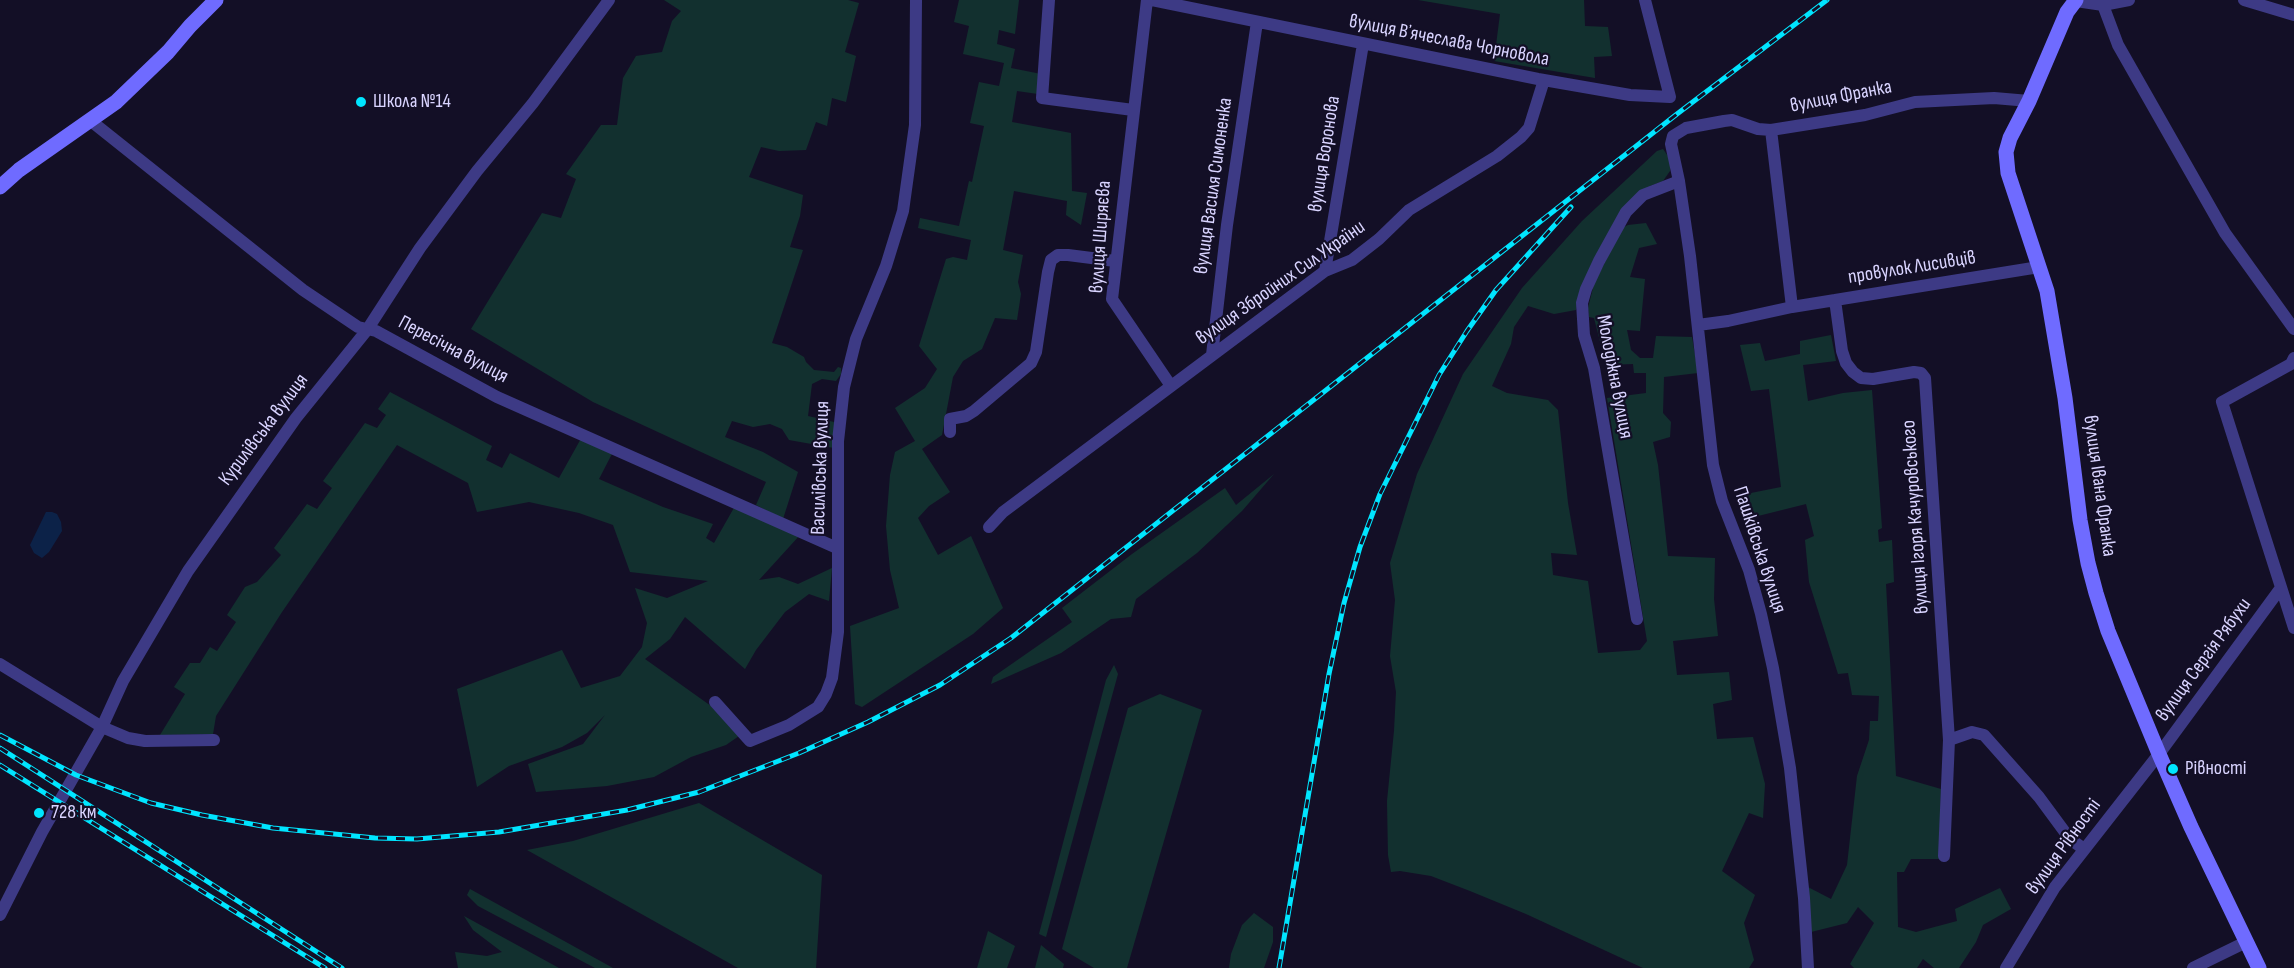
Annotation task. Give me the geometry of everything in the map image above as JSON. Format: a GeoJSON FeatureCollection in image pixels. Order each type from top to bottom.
{"type":"FeatureCollection","features":[{"type":"Feature","properties":{"kind":"main road"},"geometry":{"type":"LineString","coordinates":[[0,187],[19,170],[116,102],[168,52],[216,0]]}},
{"type":"Feature","properties":{"kind":"main road","name":"вулиця Івана Франка"},"geometry":{"type":"LineString","coordinates":[[2076,1],[2067,12],[2029,101],[2016,124],[2006,153],[2008,172],[2039,267],[2055,332],[2088,563],[2108,631],[2191,827],[2259,968]]}},
{"type":"Feature","properties":{"kind":"street","name":"Курилівська вулиця"},"geometry":{"type":"LineString","coordinates":[[0,915],[42,832],[102,727],[123,681],[188,571],[296,418],[367,330],[428,238],[477,171],[533,103],[609,0]]}},
{"type":"Feature","properties":{"kind":"street","name":"Василівська вулиця"},"geometry":{"type":"LineString","coordinates":[[715,702],[750,741],[789,725],[818,707],[832,678],[838,632],[838,441],[844,387],[856,339],[886,266],[899,222],[910,168],[915,124],[916,0]]}},
{"type":"Feature","properties":{"kind":"street"},"geometry":{"type":"LineString","coordinates":[[1049,0],[1042,98],[1133,110]]}},
{"type":"Feature","properties":{"kind":"street","name":"вулиця Ширяєва"},"geometry":{"type":"LineString","coordinates":[[1147,0],[1112,299],[1171,386]]}},
{"type":"Feature","properties":{"kind":"street","name":"вулиця Вʼячеслава Чорновола"},"geometry":{"type":"LineString","coordinates":[[1152,0],[1544,80],[1630,95],[1670,97],[1645,0]]}},
{"type":"Feature","properties":{"kind":"street"},"geometry":{"type":"LineString","coordinates":[[2076,1],[2103,5],[2128,0]]}},
{"type":"Feature","properties":{"kind":"street"},"geometry":{"type":"LineString","coordinates":[[2244,0],[2294,15]]}},
{"type":"Feature","properties":{"kind":"street"},"geometry":{"type":"LineString","coordinates":[[2103,5],[2118,45],[2225,233],[2294,329]]}},
{"type":"Feature","properties":{"kind":"street","name":"вулиця Василя Симоненка"},"geometry":{"type":"LineString","coordinates":[[1212,355],[1227,225],[1257,22]]}},
{"type":"Feature","properties":{"kind":"street","name":"вулиця Воронова"},"geometry":{"type":"LineString","coordinates":[[1325,271],[1363,44]]}},
{"type":"Feature","properties":{"kind":"street","name":"вулиця Збройних Сил України"},"geometry":{"type":"LineString","coordinates":[[989,527],[1003,512],[1325,271],[1352,260],[1379,239],[1409,210],[1497,156],[1521,137],[1529,128],[1544,80]]}},
{"type":"Feature","properties":{"kind":"street","name":"вулиця Франка"},"geometry":{"type":"LineString","coordinates":[[1671,144],[1673,136],[1686,128],[1732,120],[1758,129],[1771,130],[1865,115],[1914,102],[1994,98],[2029,101]]}},
{"type":"Feature","properties":{"kind":"street","name":"Пересічна вулиця"},"geometry":{"type":"LineString","coordinates":[[91,121],[303,290],[358,327],[376,331],[497,397],[837,548]]}},
{"type":"Feature","properties":{"kind":"street"},"geometry":{"type":"LineString","coordinates":[[1771,130],[1792,307]]}},
{"type":"Feature","properties":{"kind":"street","name":"Пашківська вулиця"},"geometry":{"type":"LineString","coordinates":[[1671,144],[1679,181],[1698,325],[1713,465],[1722,501],[1749,570],[1773,668],[1790,768],[1804,898],[1808,968]]}},
{"type":"Feature","properties":{"kind":"street","name":"Молодіжна вулиця"},"geometry":{"type":"LineString","coordinates":[[1637,620],[1594,368],[1584,336],[1582,303],[1599,261],[1626,212],[1643,195],[1679,181]]}},
{"type":"Feature","properties":{"kind":"street"},"geometry":{"type":"LineString","coordinates":[[950,432],[950,419],[966,417],[1031,363],[1038,344],[1047,272],[1051,261],[1058,255],[1068,255],[1115,261]]}},
{"type":"Feature","properties":{"kind":"street","name":"провулок Лисивців"},"geometry":{"type":"LineString","coordinates":[[1698,325],[1792,307],[2039,267]]}},
{"type":"Feature","properties":{"kind":"street","name":"вулиця Ігоря Качуровського"},"geometry":{"type":"LineString","coordinates":[[1835,300],[1842,351],[1846,363],[1861,378],[1873,379],[1914,372],[1925,378],[1949,740],[1944,856]]}},
{"type":"Feature","properties":{"kind":"street","name":"вулиця Сергія Рябухи"},"geometry":{"type":"LineString","coordinates":[[2294,358],[2291,364],[2222,402],[2294,628]]}},
{"type":"Feature","properties":{"kind":"street","name":"вулиця Сергія Рябухи"},"geometry":{"type":"LineString","coordinates":[[2160,754],[2280,589]]}},
{"type":"Feature","properties":{"kind":"street"},"geometry":{"type":"LineString","coordinates":[[0,664],[102,727],[128,738],[145,741],[213,740]]}},
{"type":"Feature","properties":{"kind":"street"},"geometry":{"type":"LineString","coordinates":[[1949,740],[1972,732],[1984,735],[2033,790],[2070,839],[2084,849]]}},
{"type":"Feature","properties":{"kind":"street","name":"вулиця Рівності"},"geometry":{"type":"LineString","coordinates":[[2006,968],[2055,887],[2160,754]]}},
{"type":"Feature","properties":{"kind":"street"},"geometry":{"type":"LineString","coordinates":[[2193,968],[2246,942]]}},
{"type":"Feature","properties":{"kind":"green space"},"geometry":{"type":"Polygon","coordinates":[[[664,0],[848,0],[859,3],[845,52],[856,56],[846,102],[832,98],[827,126],[816,122],[806,150],[779,151],[761,147],[749,177],[803,195],[800,216],[790,247],[803,250],[772,343],[787,347],[804,357],[814,370],[834,372],[838,367],[841,368],[841,374],[836,381],[822,379],[812,384],[808,416],[834,422],[834,448],[789,440],[782,429],[770,424],[753,427],[732,421],[725,437],[763,452],[798,472],[783,519],[756,505],[766,482],[593,402],[471,329],[542,213],[561,218],[576,179],[566,174],[601,125],[617,125],[623,78],[636,56],[662,52],[672,21],[681,11],[664,0]]]}},
{"type":"Feature","properties":{"kind":"green space"},"geometry":{"type":"Polygon","coordinates":[[[959,0],[1019,0],[1015,34],[999,30],[997,44],[1015,49],[1011,68],[1041,74],[1038,94],[1017,91],[1012,122],[1071,133],[1072,191],[1087,193],[1081,225],[1066,215],[1067,201],[1014,191],[1003,250],[1023,255],[1018,282],[1021,294],[1017,320],[995,318],[982,349],[963,361],[953,377],[942,435],[922,449],[950,492],[929,506],[918,518],[938,555],[971,536],[1003,608],[973,634],[862,707],[855,704],[850,626],[899,608],[890,570],[886,526],[890,475],[895,452],[915,441],[895,408],[925,388],[937,369],[919,346],[946,259],[953,257],[967,260],[971,240],[918,228],[920,218],[959,226],[969,181],[972,182],[984,126],[970,123],[979,82],[999,86],[1004,63],[963,54],[969,26],[954,22],[959,0]]]}},
{"type":"Feature","properties":{"kind":"green space"},"geometry":{"type":"Polygon","coordinates":[[[1418,0],[1584,0],[1585,26],[1608,27],[1612,56],[1594,57],[1595,78],[1494,61],[1500,14],[1418,0]]]}},
{"type":"Feature","properties":{"kind":"green space"},"geometry":{"type":"Polygon","coordinates":[[[1663,149],[1670,159],[1670,171],[1663,181],[1650,186],[1586,276],[1576,310],[1554,314],[1528,306],[1514,327],[1511,344],[1492,386],[1507,393],[1548,400],[1558,410],[1568,503],[1577,555],[1551,553],[1553,575],[1588,581],[1598,653],[1640,650],[1647,641],[1607,398],[1646,393],[1646,373],[1634,373],[1633,364],[1606,365],[1594,318],[1589,317],[1588,308],[1594,284],[1622,228],[1646,223],[1657,244],[1639,248],[1630,277],[1645,279],[1640,331],[1627,330],[1631,350],[1640,358],[1653,358],[1656,336],[1692,337],[1698,373],[1664,377],[1663,413],[1671,422],[1670,437],[1653,442],[1658,465],[1668,556],[1715,558],[1714,599],[1718,636],[1673,641],[1677,675],[1729,672],[1732,700],[1713,704],[1717,739],[1753,737],[1765,784],[1763,818],[1749,813],[1722,871],[1755,895],[1744,923],[1754,960],[1749,968],[1643,968],[1526,914],[1431,876],[1400,871],[1391,872],[1388,855],[1387,801],[1396,692],[1390,656],[1395,600],[1390,563],[1417,474],[1463,374],[1522,288],[1582,221],[1657,151],[1663,149]]]}},
{"type":"Feature","properties":{"kind":"green space"},"geometry":{"type":"Polygon","coordinates":[[[1831,335],[1836,361],[1803,365],[1808,401],[1843,393],[1872,390],[1882,528],[1878,530],[1879,542],[1892,540],[1894,582],[1886,584],[1896,776],[1941,789],[1939,859],[1911,859],[1904,872],[1897,872],[1898,927],[1916,932],[1957,921],[1955,909],[2000,888],[2011,909],[1983,925],[1976,942],[1959,968],[1934,968],[1923,959],[1917,968],[1854,968],[1850,964],[1874,923],[1858,907],[1847,923],[1811,932],[1806,886],[1831,899],[1847,865],[1857,776],[1869,740],[1870,721],[1878,721],[1879,696],[1852,695],[1848,673],[1838,674],[1809,582],[1805,540],[1814,536],[1806,504],[1742,520],[1736,496],[1781,487],[1769,389],[1751,391],[1740,345],[1760,343],[1765,361],[1800,354],[1800,341],[1831,335]]]}},
{"type":"Feature","properties":{"kind":"green space"},"geometry":{"type":"Polygon","coordinates":[[[390,392],[492,446],[486,460],[502,468],[510,453],[559,478],[583,435],[615,448],[599,479],[663,507],[713,524],[706,538],[714,543],[735,506],[800,535],[759,580],[779,577],[798,584],[832,568],[829,601],[809,594],[785,612],[756,650],[745,669],[685,617],[670,639],[645,659],[711,706],[739,736],[726,745],[691,757],[654,777],[607,786],[536,792],[528,764],[583,744],[605,715],[587,733],[562,747],[509,766],[477,787],[457,689],[562,650],[581,688],[620,676],[642,647],[647,623],[635,588],[667,598],[708,581],[630,572],[613,525],[579,513],[529,502],[477,512],[468,483],[397,445],[282,612],[216,716],[213,734],[160,735],[185,694],[174,687],[190,663],[200,663],[210,647],[217,651],[236,622],[227,615],[245,587],[257,582],[281,555],[274,548],[307,504],[317,509],[332,488],[323,481],[365,423],[377,428],[386,415],[378,409],[390,392]]]}},
{"type":"Feature","properties":{"kind":"green space"},"geometry":{"type":"Polygon","coordinates":[[[1274,474],[1242,511],[1197,553],[1136,599],[1131,617],[1111,619],[1061,653],[991,684],[993,677],[1072,622],[1062,608],[1132,554],[1225,488],[1236,505],[1274,474]]]}},
{"type":"Feature","properties":{"kind":"green space"},"geometry":{"type":"Polygon","coordinates":[[[1114,665],[1118,674],[1046,937],[1039,934],[1106,680],[1114,665]]]}},
{"type":"Feature","properties":{"kind":"green space"},"geometry":{"type":"Polygon","coordinates":[[[1160,694],[1202,710],[1127,968],[1094,968],[1062,949],[1128,708],[1160,694]]]}},
{"type":"Feature","properties":{"kind":"green space"},"geometry":{"type":"Polygon","coordinates":[[[699,803],[822,875],[816,968],[738,968],[527,850],[573,841],[699,803]]]}},
{"type":"Feature","properties":{"kind":"green space"},"geometry":{"type":"Polygon","coordinates":[[[470,889],[613,968],[595,968],[478,906],[467,895],[470,889]]]}},
{"type":"Feature","properties":{"kind":"green space"},"geometry":{"type":"Polygon","coordinates":[[[1254,913],[1273,927],[1273,942],[1264,968],[1229,968],[1231,954],[1242,925],[1254,913]]]}},
{"type":"Feature","properties":{"kind":"green space"},"geometry":{"type":"Polygon","coordinates":[[[464,916],[559,968],[458,968],[455,952],[487,956],[502,952],[473,930],[464,916]]]}},
{"type":"Feature","properties":{"kind":"green space"},"geometry":{"type":"Polygon","coordinates":[[[988,931],[1015,946],[1007,968],[977,968],[988,931]]]}},
{"type":"Feature","properties":{"kind":"green space"},"geometry":{"type":"Polygon","coordinates":[[[1041,945],[1064,964],[1063,968],[1035,968],[1041,945]]]}},
{"type":"Feature","properties":{"kind":"water"},"geometry":{"type":"Polygon","coordinates":[[[46,512],[57,514],[62,531],[49,552],[42,558],[34,553],[30,545],[46,512]]]}},
{"type":"Feature","properties":{"kind":"railway"},"geometry":{"type":"LineString","coordinates":[[0,735],[76,775],[151,803],[273,828],[375,838],[417,839],[499,832],[627,810],[699,792],[799,753],[868,722],[940,685],[1011,638],[1677,114],[1827,0]]}},
{"type":"Feature","properties":{"kind":"railway"},"geometry":{"type":"LineString","coordinates":[[1279,968],[1329,674],[1344,603],[1360,547],[1380,494],[1439,375],[1467,331],[1496,290],[1571,207]]}},
{"type":"Feature","properties":{"kind":"railway"},"geometry":{"type":"LineString","coordinates":[[0,748],[342,968]]}},
{"type":"Feature","properties":{"kind":"railway"},"geometry":{"type":"LineString","coordinates":[[0,765],[325,968]]}},
{"type":"Feature","properties":{"kind":"place","name":"Школа №14"},"geometry":{"type":"Point","coordinates":[361,102]}},
{"type":"Feature","properties":{"kind":"place","name":"Рівності"},"geometry":{"type":"Point","coordinates":[2173,769]}},
{"type":"Feature","properties":{"kind":"place","name":"728 км"},"geometry":{"type":"Point","coordinates":[39,813]}}]}
